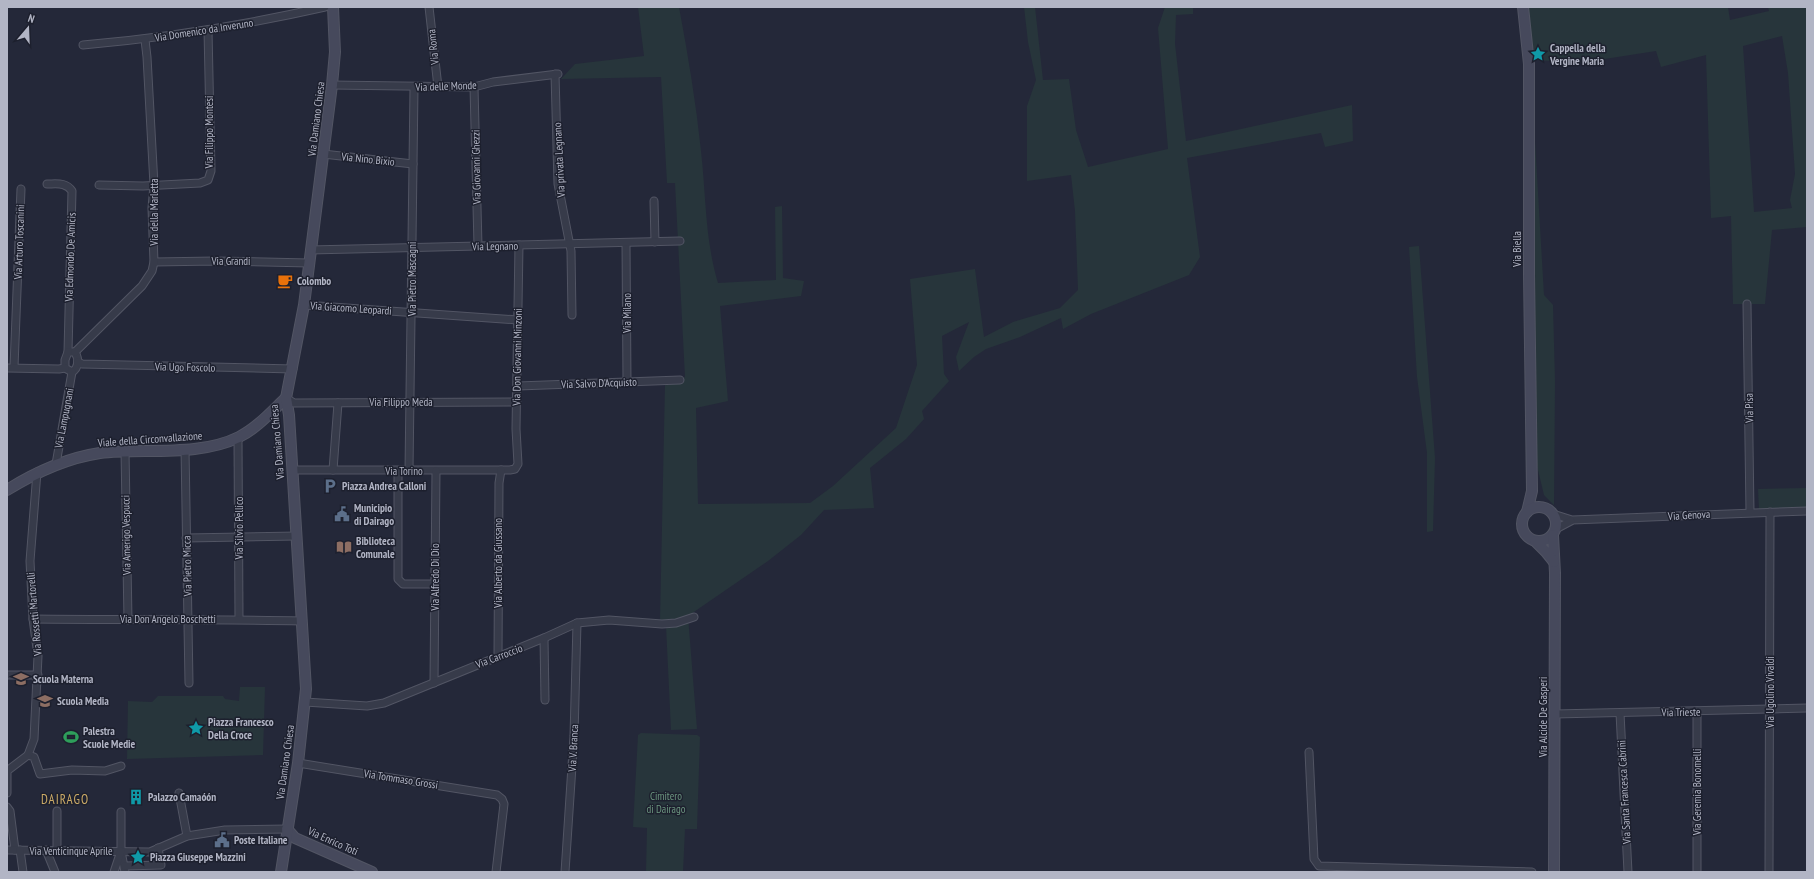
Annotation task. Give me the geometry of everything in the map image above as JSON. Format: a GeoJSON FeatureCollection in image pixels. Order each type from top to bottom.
{"type":"FeatureCollection","features":[{"type":"Feature","properties":{"kind":"street","name":"Via Domenico da Inveruno"},"geometry":{"type":"LineString","coordinates":[[82,46],[144,40],[208,30],[267,20],[325,7]]}},
{"type":"Feature","properties":{"kind":"street","name":"Via Damiano Chiesa"},"geometry":{"type":"LineString","coordinates":[[281,872],[298,763],[305,702],[297,536],[289,415],[286,398],[304,305],[332,85],[335,52],[333,7]]}},
{"type":"Feature","properties":{"kind":"street","name":"Via Roma"},"geometry":{"type":"LineString","coordinates":[[429,7],[438,87]]}},
{"type":"Feature","properties":{"kind":"street","name":"Via Biella"},"geometry":{"type":"LineString","coordinates":[[1524,7],[1529,64],[1529,275],[1532,491],[1527,512]]}},
{"type":"Feature","properties":{"kind":"street","name":"Via Filippo Montesi"},"geometry":{"type":"LineString","coordinates":[[154,185],[200,183],[208,180],[211,171],[208,30]]}},
{"type":"Feature","properties":{"kind":"street","name":"Via della Marletta"},"geometry":{"type":"LineString","coordinates":[[72,352],[142,286],[152,271],[154,262],[152,208],[154,185],[148,58],[144,40]]}},
{"type":"Feature","properties":{"kind":"street","name":"Via delle Monde"},"geometry":{"type":"LineString","coordinates":[[332,85],[414,88],[474,87],[493,82],[557,74]]}},
{"type":"Feature","properties":{"kind":"street","name":"Via privata Legnano"},"geometry":{"type":"LineString","coordinates":[[557,74],[558,184],[571,251],[572,315]]}},
{"type":"Feature","properties":{"kind":"street","name":"Via Giovanni Ghezzi"},"geometry":{"type":"LineString","coordinates":[[474,87],[478,246]]}},
{"type":"Feature","properties":{"kind":"street","name":"Via Pietro Mascagni"},"geometry":{"type":"LineString","coordinates":[[409,471],[414,88]]}},
{"type":"Feature","properties":{"kind":"street","name":"Via Nino Bixio"},"geometry":{"type":"LineString","coordinates":[[323,154],[413,164]]}},
{"type":"Feature","properties":{"kind":"street","name":"Via Edmondo De Amicis"},"geometry":{"type":"LineString","coordinates":[[47,184],[64,184],[69,186],[72,191],[72,352]]}},
{"type":"Feature","properties":{"kind":"street"},"geometry":{"type":"LineString","coordinates":[[99,184],[154,185]]}},
{"type":"Feature","properties":{"kind":"street","name":"Via Arturo Toscanini"},"geometry":{"type":"LineString","coordinates":[[10,367],[21,189]]}},
{"type":"Feature","properties":{"kind":"street"},"geometry":{"type":"LineString","coordinates":[[654,201],[655,242]]}},
{"type":"Feature","properties":{"kind":"street","name":"Via Legnano"},"geometry":{"type":"LineString","coordinates":[[310,250],[680,241]]}},
{"type":"Feature","properties":{"kind":"street","name":"Via Milano"},"geometry":{"type":"LineString","coordinates":[[626,243],[627,382]]}},
{"type":"Feature","properties":{"kind":"street","name":"Via Don Giovanni Minzoni"},"geometry":{"type":"LineString","coordinates":[[515,468],[518,464],[517,402],[519,245]]}},
{"type":"Feature","properties":{"kind":"street","name":"Via Grandi"},"geometry":{"type":"LineString","coordinates":[[154,262],[215,261],[309,263]]}},
{"type":"Feature","properties":{"kind":"street","name":"Via Pisa"},"geometry":{"type":"LineString","coordinates":[[1747,304],[1750,512]]}},
{"type":"Feature","properties":{"kind":"street","name":"Via Giacomo Leopardi"},"geometry":{"type":"LineString","coordinates":[[304,305],[518,320]]}},
{"type":"Feature","properties":{"kind":"street"},"geometry":{"type":"LineString","coordinates":[[10,367],[68,370],[76,369],[78,362],[72,352]]}},
{"type":"Feature","properties":{"kind":"street","name":"Via Lampugnani"},"geometry":{"type":"LineString","coordinates":[[56,464],[68,370],[65,360],[72,352]]}},
{"type":"Feature","properties":{"kind":"street","name":"Via Ugo Foscolo"},"geometry":{"type":"LineString","coordinates":[[78,362],[82,364],[292,370]]}},
{"type":"Feature","properties":{"kind":"street","name":"Via Salvo D'Acquisto"},"geometry":{"type":"LineString","coordinates":[[518,386],[680,380]]}},
{"type":"Feature","properties":{"kind":"street","name":"Via Filippo Meda"},"geometry":{"type":"LineString","coordinates":[[286,398],[294,403],[517,402]]}},
{"type":"Feature","properties":{"kind":"street","name":"Viale della Circonvallazione"},"geometry":{"type":"LineString","coordinates":[[7,490],[37,472],[56,464],[98,454],[215,446],[238,438],[262,422],[286,398]]}},
{"type":"Feature","properties":{"kind":"street"},"geometry":{"type":"LineString","coordinates":[[334,470],[338,402]]}},
{"type":"Feature","properties":{"kind":"street","name":"Via Silvio Pellico"},"geometry":{"type":"LineString","coordinates":[[238,438],[239,619]]}},
{"type":"Feature","properties":{"kind":"street","name":"Via Pietro Micca"},"geometry":{"type":"LineString","coordinates":[[185,449],[189,683]]}},
{"type":"Feature","properties":{"kind":"street","name":"Via Amerigo Vespucci"},"geometry":{"type":"LineString","coordinates":[[125,452],[128,620]]}},
{"type":"Feature","properties":{"kind":"street","name":"Via Torino"},"geometry":{"type":"LineString","coordinates":[[292,470],[409,471],[501,470],[515,468]]}},
{"type":"Feature","properties":{"kind":"street","name":"Via Alfredo Di Dio"},"geometry":{"type":"LineString","coordinates":[[434,683],[436,470]]}},
{"type":"Feature","properties":{"kind":"street","name":"Via Alberto da Giussano"},"geometry":{"type":"LineString","coordinates":[[498,657],[499,483],[501,470]]}},
{"type":"Feature","properties":{"kind":"street"},"geometry":{"type":"LineString","coordinates":[[398,471],[398,579],[403,584],[436,584]]}},
{"type":"Feature","properties":{"kind":"street","name":"Via Rossetti Martorelli"},"geometry":{"type":"LineString","coordinates":[[28,755],[34,739],[38,675],[38,656],[33,620],[30,561],[37,472]]}},
{"type":"Feature","properties":{"kind":"street"},"geometry":{"type":"LineString","coordinates":[[1532,491],[1542,507],[1553,514],[1555,519],[1554,532],[1545,540],[1535,541]]}},
{"type":"Feature","properties":{"kind":"street"},"geometry":{"type":"LineString","coordinates":[[1542,507],[1531,509],[1527,512],[1522,520],[1523,530],[1554,562]]}},
{"type":"Feature","properties":{"kind":"street","name":"Via Genova"},"geometry":{"type":"LineString","coordinates":[[1553,514],[1572,520],[1807,510]]}},
{"type":"Feature","properties":{"kind":"street","name":"Via Ugolino Vivaldi"},"geometry":{"type":"LineString","coordinates":[[1769,872],[1770,512]]}},
{"type":"Feature","properties":{"kind":"street","name":"Via Genova"},"geometry":{"type":"LineString","coordinates":[[1554,532],[1572,520]]}},
{"type":"Feature","properties":{"kind":"street","name":"Via Alcide De Gasperi"},"geometry":{"type":"LineString","coordinates":[[1554,532],[1554,872]]}},
{"type":"Feature","properties":{"kind":"street"},"geometry":{"type":"LineString","coordinates":[[186,538],[297,536]]}},
{"type":"Feature","properties":{"kind":"street","name":"Via Carroccio"},"geometry":{"type":"LineString","coordinates":[[305,702],[367,706],[401,697],[544,638],[576,623],[609,620],[662,624],[694,617]]}},
{"type":"Feature","properties":{"kind":"street","name":"Via Don Angelo Boschetti"},"geometry":{"type":"LineString","coordinates":[[33,620],[239,619],[302,621]]}},
{"type":"Feature","properties":{"kind":"street","name":"Via V. Branca"},"geometry":{"type":"LineString","coordinates":[[565,872],[574,736],[576,623]]}},
{"type":"Feature","properties":{"kind":"street"},"geometry":{"type":"LineString","coordinates":[[544,638],[544,700]]}},
{"type":"Feature","properties":{"kind":"street"},"geometry":{"type":"LineString","coordinates":[[7,675],[38,675]]}},
{"type":"Feature","properties":{"kind":"street","name":"Via Trieste"},"geometry":{"type":"LineString","coordinates":[[1555,714],[1807,708]]}},
{"type":"Feature","properties":{"kind":"street","name":"Via Geremia Bonomelli"},"geometry":{"type":"LineString","coordinates":[[1697,711],[1697,872]]}},
{"type":"Feature","properties":{"kind":"street","name":"Via Santa Francesca Cabrini"},"geometry":{"type":"LineString","coordinates":[[1620,713],[1628,872]]}},
{"type":"Feature","properties":{"kind":"street"},"geometry":{"type":"LineString","coordinates":[[1309,752],[1314,860],[1319,866],[1532,872]]}},
{"type":"Feature","properties":{"kind":"street"},"geometry":{"type":"LineString","coordinates":[[7,793],[7,771],[28,755],[34,757],[40,774],[72,770],[105,771],[122,766]]}},
{"type":"Feature","properties":{"kind":"street","name":"Via Tommaso Grossi"},"geometry":{"type":"LineString","coordinates":[[298,763],[497,795],[502,799],[504,804],[496,872]]}},
{"type":"Feature","properties":{"kind":"street"},"geometry":{"type":"LineString","coordinates":[[179,793],[187,836]]}},
{"type":"Feature","properties":{"kind":"street"},"geometry":{"type":"LineString","coordinates":[[7,807],[10,811],[23,872]]}},
{"type":"Feature","properties":{"kind":"street"},"geometry":{"type":"LineString","coordinates":[[57,811],[57,849]]}},
{"type":"Feature","properties":{"kind":"street"},"geometry":{"type":"LineString","coordinates":[[121,812],[121,851],[125,869],[161,865],[158,848]]}},
{"type":"Feature","properties":{"kind":"street","name":"Via Venticinque Aprile"},"geometry":{"type":"LineString","coordinates":[[7,850],[57,849],[150,852],[187,836],[225,830],[287,829]]}},
{"type":"Feature","properties":{"kind":"street","name":"Via Enrico Toti"},"geometry":{"type":"LineString","coordinates":[[287,829],[295,838],[372,872]]}},
{"type":"Feature","properties":{"kind":"street"},"geometry":{"type":"LineString","coordinates":[[46,850],[55,872]]}},
{"type":"Feature","properties":{"kind":"street"},"geometry":{"type":"LineString","coordinates":[[114,872],[121,851]]}},
{"type":"Feature","properties":{"kind":"green space"},"geometry":{"type":"Polygon","coordinates":[[[638,7],[679,7],[697,115],[708,234],[718,283],[776,280],[775,207],[782,206],[783,278],[804,281],[801,296],[720,306],[728,401],[696,408],[698,504],[810,503],[833,486],[896,428],[917,365],[910,279],[975,269],[984,337],[1013,322],[1060,308],[1078,290],[1075,211],[1071,175],[1027,181],[1027,106],[1036,80],[1028,42],[1024,7],[1035,7],[1043,80],[1069,79],[1076,130],[1088,167],[1168,149],[1158,28],[1165,7],[1193,7],[1193,14],[1176,15],[1175,44],[1186,141],[1352,105],[1353,141],[1325,147],[1321,133],[1187,158],[1200,257],[1189,275],[1091,314],[1063,329],[1061,318],[1020,337],[986,349],[974,357],[959,371],[956,357],[969,322],[942,336],[944,374],[949,381],[922,411],[924,419],[906,439],[870,468],[874,508],[824,510],[801,535],[768,561],[688,616],[697,729],[671,730],[666,626],[660,621],[665,384],[671,384],[685,377],[675,183],[667,183],[661,77],[561,79],[575,64],[644,56],[638,7]]]}},
{"type":"Feature","properties":{"kind":"green space"},"geometry":{"type":"Polygon","coordinates":[[[1527,7],[1728,7],[1730,20],[1769,11],[1768,7],[1807,7],[1807,227],[1772,230],[1765,304],[1733,304],[1731,216],[1711,218],[1706,55],[1661,67],[1656,51],[1579,63],[1535,60],[1527,7]],[[1782,36],[1743,46],[1754,212],[1792,208],[1790,200],[1795,174],[1788,73],[1782,36]]]}},
{"type":"Feature","properties":{"kind":"green space"},"geometry":{"type":"Polygon","coordinates":[[[1535,141],[1544,295],[1553,305],[1555,381],[1554,505],[1544,495],[1537,466],[1534,249],[1535,141]]]}},
{"type":"Feature","properties":{"kind":"green space"},"geometry":{"type":"Polygon","coordinates":[[[1419,246],[1435,458],[1433,531],[1427,532],[1427,453],[1417,377],[1409,247],[1419,246]]]}},
{"type":"Feature","properties":{"kind":"green space"},"geometry":{"type":"Polygon","coordinates":[[[1807,488],[1807,508],[1759,509],[1758,489],[1807,488]]]}},
{"type":"Feature","properties":{"kind":"green space","name":"Piazza Francesco Della Croce"},"geometry":{"type":"Polygon","coordinates":[[[240,687],[265,687],[263,755],[127,759],[128,701],[152,702],[158,696],[223,696],[225,699],[239,701],[240,687]]]}},
{"type":"Feature","properties":{"kind":"green space","name":"Cimitero di Dairago"},"geometry":{"type":"Polygon","coordinates":[[[641,733],[697,735],[700,737],[697,829],[685,829],[683,872],[646,872],[647,828],[633,827],[638,735],[641,733]]]}},
{"type":"Feature","properties":{"kind":"place","name":"Cappella della Vergine Maria"},"geometry":{"type":"Point","coordinates":[1538,54]}},
{"type":"Feature","properties":{"kind":"place","name":"Colombo"},"geometry":{"type":"Point","coordinates":[285,281]}},
{"type":"Feature","properties":{"kind":"place","name":"Piazza Andrea Calloni"},"geometry":{"type":"Point","coordinates":[330,486]}},
{"type":"Feature","properties":{"kind":"place","name":"Municipio di Dairago"},"geometry":{"type":"Point","coordinates":[342,514]}},
{"type":"Feature","properties":{"kind":"place","name":"Biblioteca Comunale"},"geometry":{"type":"Point","coordinates":[344,547]}},
{"type":"Feature","properties":{"kind":"place","name":"Scuola Materna"},"geometry":{"type":"Point","coordinates":[21,679]}},
{"type":"Feature","properties":{"kind":"place","name":"Scuola Media"},"geometry":{"type":"Point","coordinates":[45,701]}},
{"type":"Feature","properties":{"kind":"place","name":"Piazza Francesco Della Croce"},"geometry":{"type":"Point","coordinates":[196,728]}},
{"type":"Feature","properties":{"kind":"place","name":"Palestra Scuole Medie"},"geometry":{"type":"Point","coordinates":[71,737]}},
{"type":"Feature","properties":{"kind":"place","name":"Palazzo Camaóón"},"geometry":{"type":"Point","coordinates":[136,797]}},
{"type":"Feature","properties":{"kind":"place","name":"Poste Italiane"},"geometry":{"type":"Point","coordinates":[222,840]}},
{"type":"Feature","properties":{"kind":"place","name":"Piazza Giuseppe Mazzini"},"geometry":{"type":"Point","coordinates":[138,857]}},
{"type":"Feature","properties":{"kind":"district","name":"DAIRAGO"},"geometry":{"type":"Point","coordinates":[65,799]}}]}
